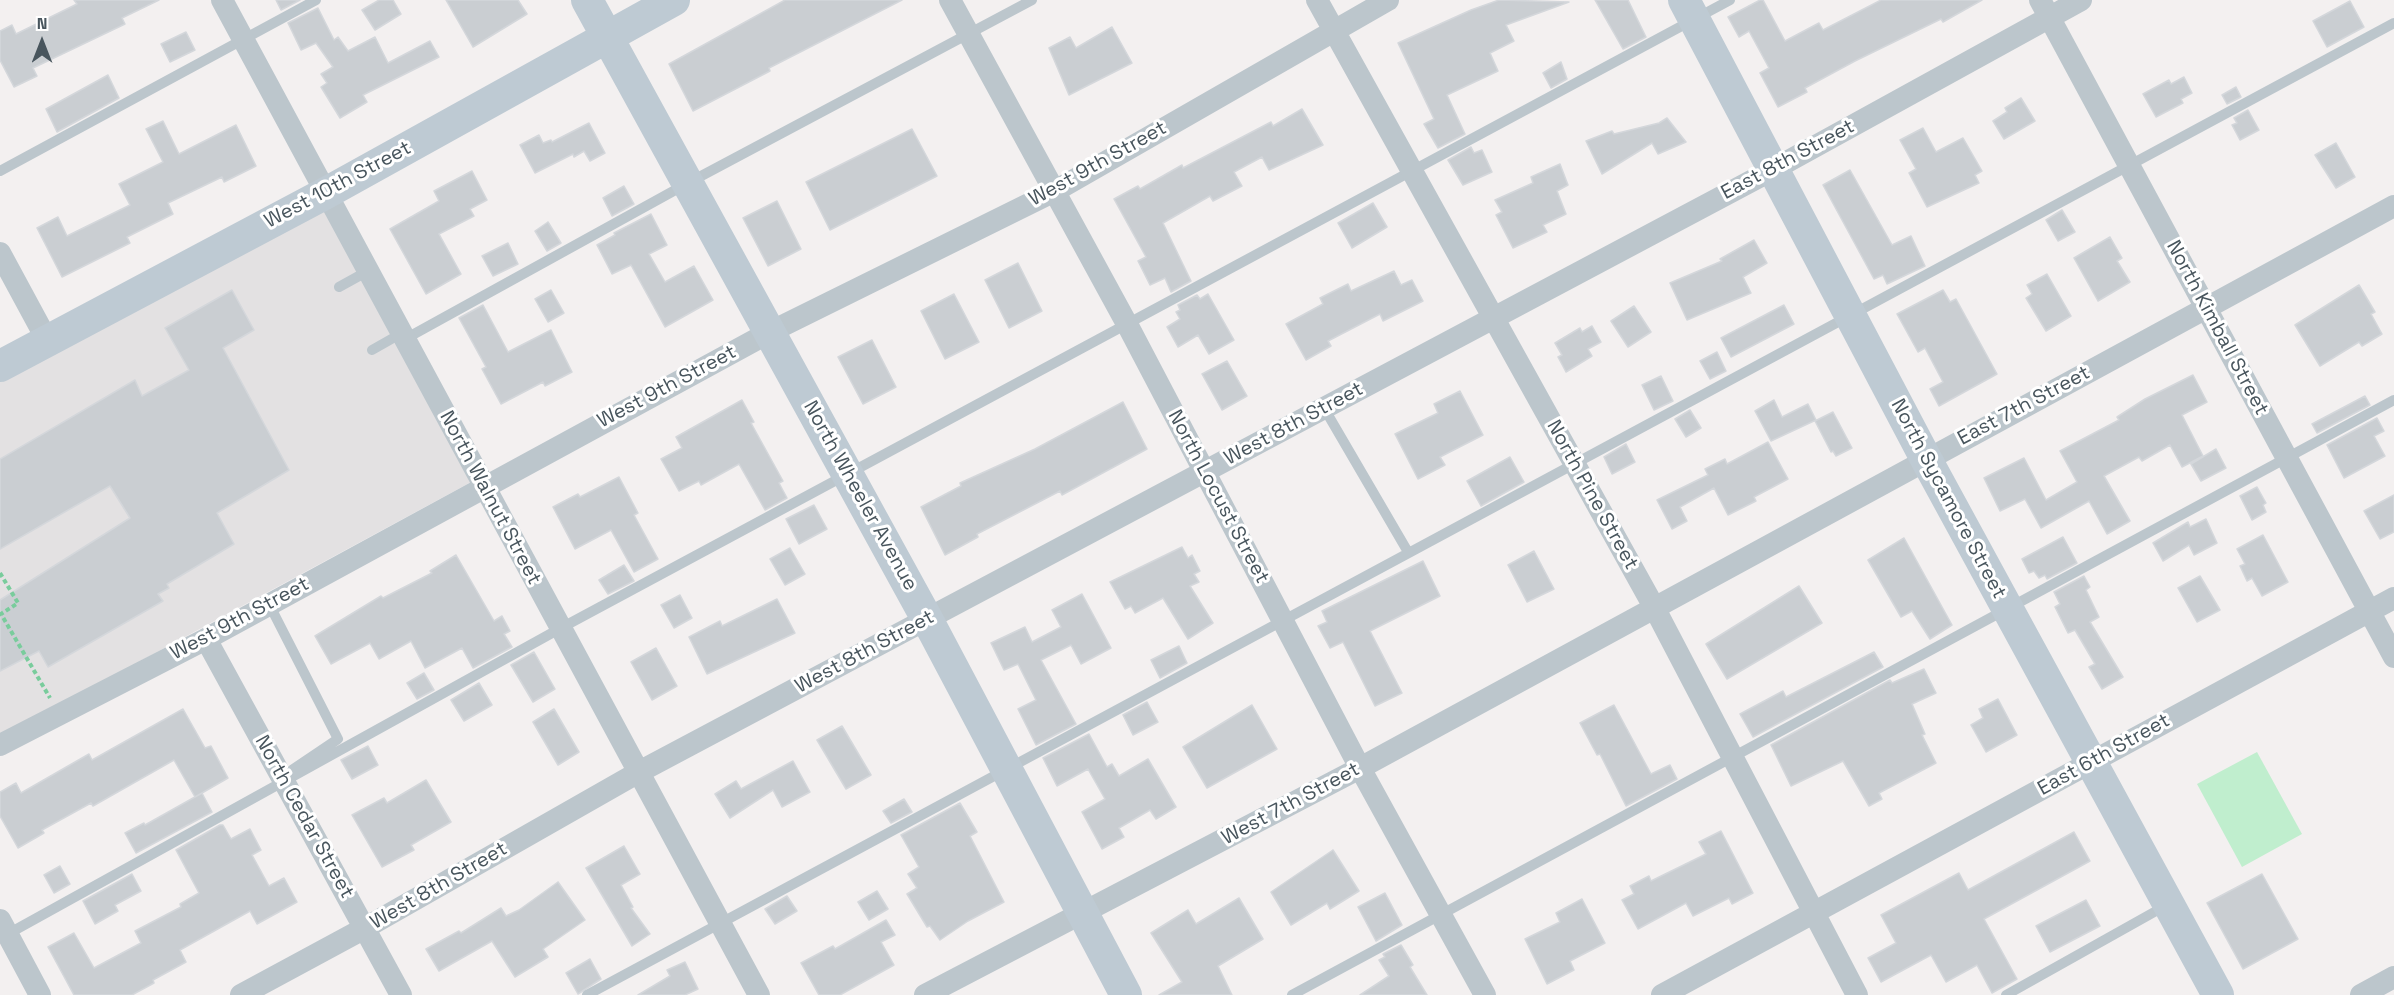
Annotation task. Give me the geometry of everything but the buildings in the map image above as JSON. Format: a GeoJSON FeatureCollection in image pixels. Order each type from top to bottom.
{"type":"FeatureCollection","features":[{"type":"Feature","properties":{"kind":"street","name":"North Walnut Street"},"geometry":{"type":"LineString","coordinates":[[222,0],[759,995]]}},
{"type":"Feature","properties":{"kind":"street","name":"North Wheeler Avenue"},"geometry":{"type":"LineString","coordinates":[[587,0],[927,619],[1126,995]]}},
{"type":"Feature","properties":{"kind":"street","name":"West 10th Street"},"geometry":{"type":"LineString","coordinates":[[0,366],[326,193],[674,0]]}},
{"type":"Feature","properties":{"kind":"street","name":"North Locust Street"},"geometry":{"type":"LineString","coordinates":[[950,0],[1127,324],[1360,768],[1485,995]]}},
{"type":"Feature","properties":{"kind":"street","name":"North Pine Street"},"geometry":{"type":"LineString","coordinates":[[1317,0],[1654,607],[1857,995]]}},
{"type":"Feature","properties":{"kind":"street","name":"West 9th Street"},"geometry":{"type":"LineString","coordinates":[[0,745],[206,639],[484,485],[770,332],[1055,191],[1333,29],[1388,0]]}},
{"type":"Feature","properties":{"kind":"street","name":"East 8th Street"},"geometry":{"type":"LineString","coordinates":[[1494,318],[1774,169],[2045,9],[2081,0]]}},
{"type":"Feature","properties":{"kind":"street","name":"North Kimball Street"},"geometry":{"type":"LineString","coordinates":[[2045,9],[2394,657]]}},
{"type":"Feature","properties":{"kind":"street","name":"North Sycamore Street"},"geometry":{"type":"LineString","coordinates":[[1689,10],[1926,459],[2218,995]]}},
{"type":"Feature","properties":{"kind":"street","name":"East 7th Street"},"geometry":{"type":"LineString","coordinates":[[1654,607],[2394,206]]}},
{"type":"Feature","properties":{"kind":"street"},"geometry":{"type":"LineString","coordinates":[[0,253],[47,340]]}},
{"type":"Feature","properties":{"kind":"street","name":"West 8th Street"},"geometry":{"type":"LineString","coordinates":[[241,995],[365,928],[639,772],[1494,318]]}},
{"type":"Feature","properties":{"kind":"street","name":"East 6th Street"},"geometry":{"type":"LineString","coordinates":[[1662,995],[2394,597]]}},
{"type":"Feature","properties":{"kind":"street","name":"West 7th Street"},"geometry":{"type":"LineString","coordinates":[[925,995],[1360,768],[1654,607]]}},
{"type":"Feature","properties":{"kind":"street","name":"North Cedar Street"},"geometry":{"type":"LineString","coordinates":[[206,639],[401,995]]}},
{"type":"Feature","properties":{"kind":"street"},"geometry":{"type":"LineString","coordinates":[[2,931],[40,995]]}},
{"type":"Feature","properties":{"kind":"street"},"geometry":{"type":"LineString","coordinates":[[2361,995],[2394,977]]}},
{"type":"Feature","properties":{"kind":"lane"},"geometry":{"type":"LineString","coordinates":[[0,171],[316,0]]}},
{"type":"Feature","properties":{"kind":"lane"},"geometry":{"type":"LineString","coordinates":[[372,350],[403,336],[1032,0]]}},
{"type":"Feature","properties":{"kind":"lane"},"geometry":{"type":"LineString","coordinates":[[2,931],[1412,171],[1689,10],[1730,0]]}},
{"type":"Feature","properties":{"kind":"lane"},"geometry":{"type":"LineString","coordinates":[[587,995],[719,921],[2394,23]]}},
{"type":"Feature","properties":{"kind":"lane"},"geometry":{"type":"LineString","coordinates":[[339,287],[368,270]]}},
{"type":"Feature","properties":{"kind":"lane"},"geometry":{"type":"LineString","coordinates":[[1292,995],[1733,759],[2394,400]]}},
{"type":"Feature","properties":{"kind":"lane"},"geometry":{"type":"LineString","coordinates":[[1324,408],[1408,552]]}},
{"type":"Feature","properties":{"kind":"lane"},"geometry":{"type":"LineString","coordinates":[[269,604],[338,740],[283,779]]}},
{"type":"Feature","properties":{"kind":"lane"},"geometry":{"type":"LineString","coordinates":[[2006,995],[2169,904]]}},
{"type":"Feature","properties":{"kind":"path"},"geometry":{"type":"LineString","coordinates":[[0,573],[18,603],[1,614],[59,714]]}},
{"type":"Feature","properties":{"kind":"shaded area"},"geometry":{"type":"Polygon","coordinates":[[[327,204],[473,481],[0,737],[0,381],[327,204]]]}},
{"type":"Feature","properties":{"kind":"green space"},"geometry":{"type":"Polygon","coordinates":[[[2257,752],[2302,834],[2242,867],[2197,784],[2257,752]]]}}]}
